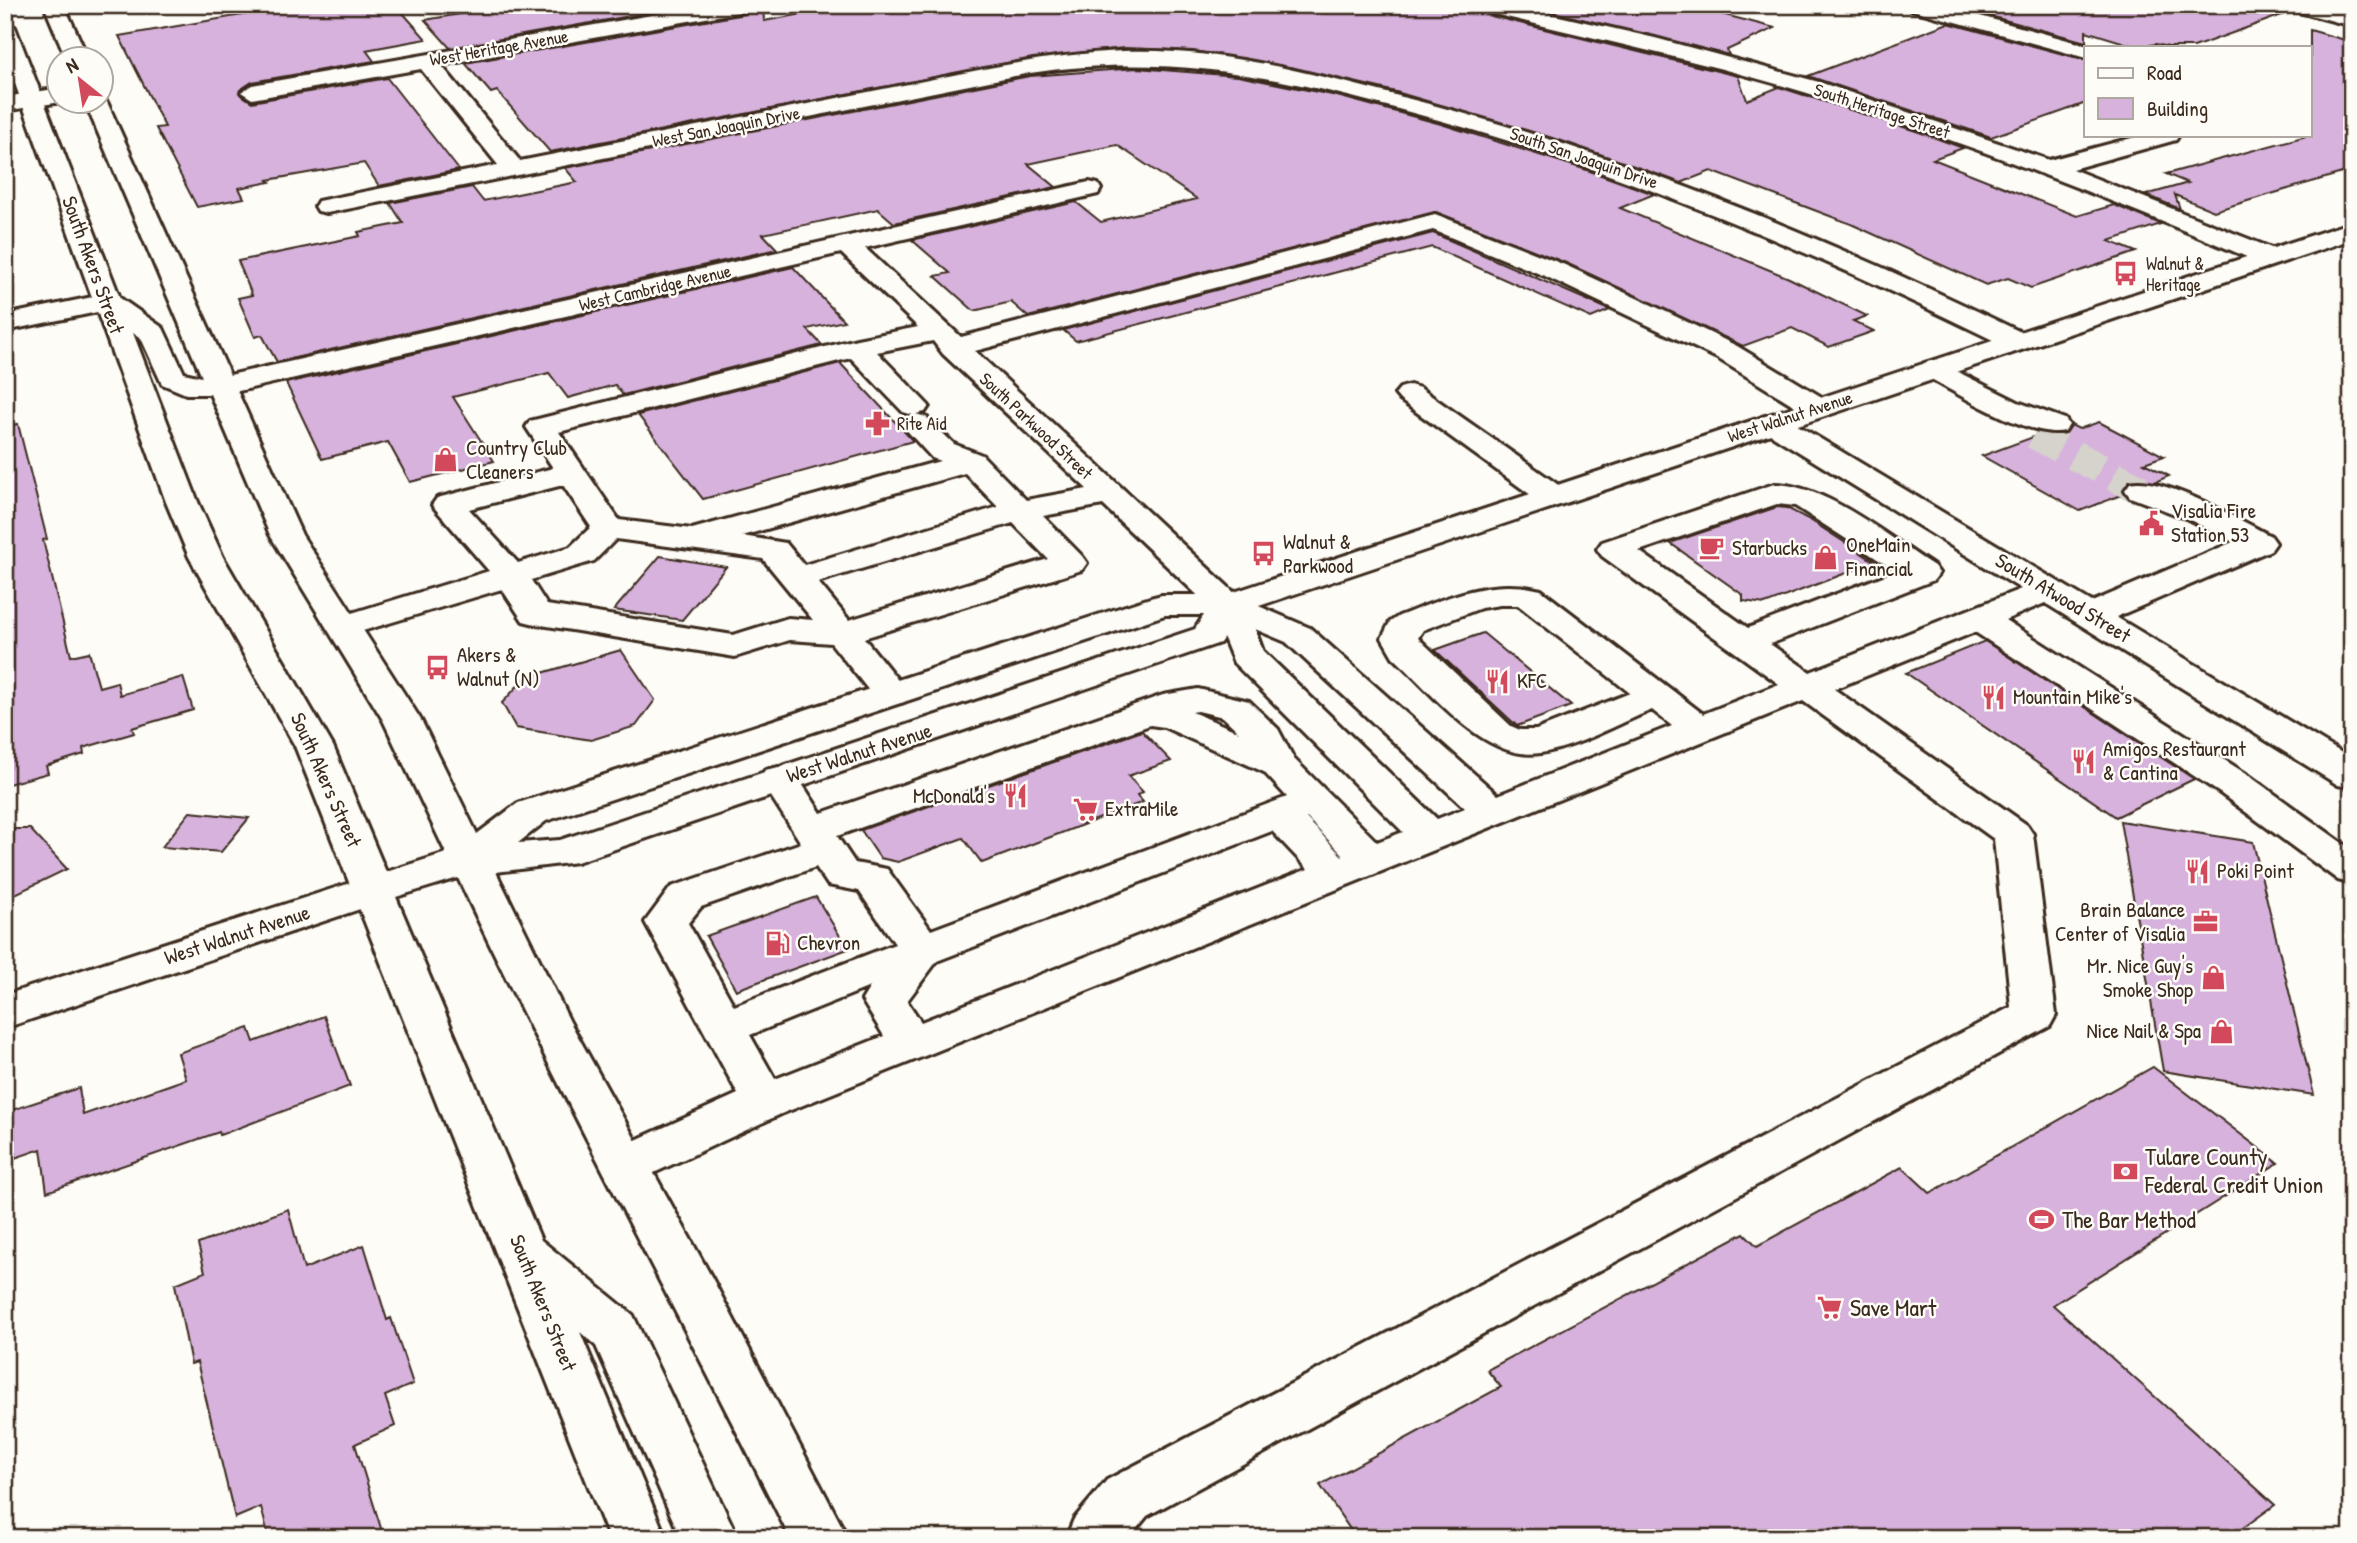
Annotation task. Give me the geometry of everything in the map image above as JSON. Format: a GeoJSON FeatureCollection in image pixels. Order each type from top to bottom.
{"type":"FeatureCollection","features":[{"type":"Feature","properties":{"kind":"main road"},"geometry":{"type":"LineString","coordinates":[[54,5],[72,46]]}},
{"type":"Feature","properties":{"kind":"main road","name":"West Heritage Avenue"},"geometry":{"type":"LineString","coordinates":[[252,92],[746,5]]}},
{"type":"Feature","properties":{"kind":"main road","name":"South Heritage Street"},"geometry":{"type":"LineString","coordinates":[[1482,5],[1664,47],[1916,120],[2049,169],[2270,257]]}},
{"type":"Feature","properties":{"kind":"main road"},"geometry":{"type":"LineString","coordinates":[[1916,5],[2084,51]]}},
{"type":"Feature","properties":{"kind":"main road"},"geometry":{"type":"LineString","coordinates":[[2295,5],[2352,20]]}},
{"type":"Feature","properties":{"kind":"main road","name":"South Akers Street"},"geometry":{"type":"LineString","coordinates":[[5,27],[18,102],[107,302],[189,520],[206,557],[314,746],[638,1538]]}},
{"type":"Feature","properties":{"kind":"main road","name":"West San Joaquin Drive"},"geometry":{"type":"LineString","coordinates":[[327,206],[1030,66],[1127,57]]}},
{"type":"Feature","properties":{"kind":"main road","name":"South San Joaquin Drive"},"geometry":{"type":"LineString","coordinates":[[1127,57],[1235,65],[1479,124],[1606,163],[1781,231],[2017,341]]}},
{"type":"Feature","properties":{"kind":"main road"},"geometry":{"type":"LineString","coordinates":[[426,61],[515,170]]}},
{"type":"Feature","properties":{"kind":"main road"},"geometry":{"type":"LineString","coordinates":[[18,102],[46,97]]}},
{"type":"Feature","properties":{"kind":"main road"},"geometry":{"type":"LineString","coordinates":[[102,116],[286,535],[402,720],[548,1022],[626,1165],[820,1538]]}},
{"type":"Feature","properties":{"kind":"main road"},"geometry":{"type":"LineString","coordinates":[[2049,169],[2164,136]]}},
{"type":"Feature","properties":{"kind":"main road","name":"West Cambridge Avenue"},"geometry":{"type":"LineString","coordinates":[[107,302],[153,334],[172,378],[186,384],[221,386],[1089,189]]}},
{"type":"Feature","properties":{"kind":"main road"},"geometry":{"type":"LineString","coordinates":[[891,694],[774,550],[608,528],[541,427],[857,348],[945,340],[1435,222],[1556,271],[1727,352],[1819,408]]}},
{"type":"Feature","properties":{"kind":"main road","name":"West Walnut Avenue"},"geometry":{"type":"LineString","coordinates":[[470,860],[532,811],[1162,605],[1228,604],[2352,230]]}},
{"type":"Feature","properties":{"kind":"main road","name":"South Parkwood Street"},"geometry":{"type":"LineString","coordinates":[[847,245],[1228,604]]}},
{"type":"Feature","properties":{"kind":"main road"},"geometry":{"type":"LineString","coordinates":[[5,323],[107,302]]}},
{"type":"Feature","properties":{"kind":"main road"},"geometry":{"type":"LineString","coordinates":[[571,473],[448,505],[511,575],[535,614],[735,646],[788,629],[842,633],[1070,563],[971,461],[943,451],[910,408],[857,348]]}},
{"type":"Feature","properties":{"kind":"main road"},"geometry":{"type":"LineString","coordinates":[[1934,369],[2044,429]]}},
{"type":"Feature","properties":{"kind":"main road"},"geometry":{"type":"LineString","coordinates":[[1410,394],[1553,496]]}},
{"type":"Feature","properties":{"kind":"main road","name":"South Atwood Street"},"geometry":{"type":"LineString","coordinates":[[1773,423],[2352,776]]}},
{"type":"Feature","properties":{"kind":"main road"},"geometry":{"type":"LineString","coordinates":[[694,539],[971,461]]}},
{"type":"Feature","properties":{"kind":"main road"},"geometry":{"type":"LineString","coordinates":[[2091,615],[2259,544],[2150,486]]}},
{"type":"Feature","properties":{"kind":"main road"},"geometry":{"type":"LineString","coordinates":[[796,578],[1020,511],[1109,494]]}},
{"type":"Feature","properties":{"kind":"main road"},"geometry":{"type":"LineString","coordinates":[[1095,1537],[1127,1497],[2034,1015],[2013,834],[1809,686],[1743,642],[1614,549],[1774,494],[1790,494],[1806,499],[1922,573],[1743,642]]}},
{"type":"Feature","properties":{"kind":"main road"},"geometry":{"type":"LineString","coordinates":[[344,626],[582,554],[608,528]]}},
{"type":"Feature","properties":{"kind":"main road"},"geometry":{"type":"LineString","coordinates":[[626,1165],[765,1102],[1433,838],[2048,590]]}},
{"type":"Feature","properties":{"kind":"main road"},"geometry":{"type":"LineString","coordinates":[[1656,695],[1542,741],[1517,741],[1498,734],[1406,649],[1400,638],[1402,629],[1411,623],[1494,594],[1514,592],[1529,597],[1656,695],[1701,730]]}},
{"type":"Feature","properties":{"kind":"main road"},"geometry":{"type":"LineString","coordinates":[[1228,604],[1298,635],[1494,813]]}},
{"type":"Feature","properties":{"kind":"main road"},"geometry":{"type":"LineString","coordinates":[[1228,604],[1247,655],[1433,838]]}},
{"type":"Feature","properties":{"kind":"main road","name":"West Walnut Avenue"},"geometry":{"type":"LineString","coordinates":[[5,1012],[470,860],[563,853],[1208,636],[1228,604]]}},
{"type":"Feature","properties":{"kind":"main road"},"geometry":{"type":"LineString","coordinates":[[1978,618],[2234,784],[2352,870]]}},
{"type":"Feature","properties":{"kind":"main road"},"geometry":{"type":"LineString","coordinates":[[765,1102],[666,922],[686,897],[819,839],[1148,713],[1176,703],[1198,701],[1236,709],[1265,737],[1296,807],[1355,869]]}},
{"type":"Feature","properties":{"kind":"main road"},"geometry":{"type":"LineString","coordinates":[[779,779],[842,874],[872,879],[922,950]]}},
{"type":"Feature","properties":{"kind":"main road"},"geometry":{"type":"LineString","coordinates":[[725,1027],[1296,807]]}},
{"type":"Feature","properties":{"kind":"main road"},"geometry":{"type":"LineString","coordinates":[[2352,880],[2346,882],[2352,901]]}},
{"type":"Feature","properties":{"kind":"main road"},"geometry":{"type":"LineString","coordinates":[[912,1044],[884,999],[922,950]]}},
{"type":"Feature","properties":{"kind":"main road"},"geometry":{"type":"LineString","coordinates":[[522,1251],[615,1331],[710,1538]]}},
{"type":"Feature","properties":{"kind":"building"},"geometry":{"type":"Polygon","coordinates":[[[301,5],[396,5],[426,39],[366,50],[374,61],[252,82],[240,90],[240,94],[252,102],[387,78],[459,170],[379,186],[364,163],[268,180],[270,182],[239,188],[244,198],[197,207],[156,128],[165,127],[119,36],[301,5]]]}},
{"type":"Feature","properties":{"kind":"building"},"geometry":{"type":"Polygon","coordinates":[[[513,5],[692,5],[450,48],[425,20],[513,5]]]}},
{"type":"Feature","properties":{"kind":"building"},"geometry":{"type":"Polygon","coordinates":[[[758,5],[763,5],[764,21],[835,8],[841,12],[878,5],[1470,5],[1474,12],[1738,76],[1747,100],[1779,87],[1919,132],[1963,148],[1933,159],[2077,216],[2114,205],[2161,224],[2109,241],[2136,252],[2031,288],[2008,278],[1986,285],[1851,224],[1711,171],[1681,183],[1559,140],[1396,92],[1295,68],[1193,51],[1124,48],[1033,58],[550,152],[497,91],[491,93],[465,63],[745,14],[758,5]]]}},
{"type":"Feature","properties":{"kind":"building"},"geometry":{"type":"Polygon","coordinates":[[[1524,5],[1687,5],[1775,28],[1727,50],[1729,55],[1524,5]]]}},
{"type":"Feature","properties":{"kind":"building"},"geometry":{"type":"Polygon","coordinates":[[[1993,5],[2283,5],[2290,12],[2197,46],[2135,46],[2086,31],[2086,42],[1975,12],[1993,5]]]}},
{"type":"Feature","properties":{"kind":"building"},"geometry":{"type":"Polygon","coordinates":[[[1948,23],[2084,59],[2084,104],[1991,137],[1808,76],[1948,23]]]}},
{"type":"Feature","properties":{"kind":"building"},"geometry":{"type":"Polygon","coordinates":[[[2310,30],[2352,42],[2352,170],[2214,211],[2175,195],[2180,209],[2146,195],[2188,183],[2166,174],[2312,136],[2310,30]]]}},
{"type":"Feature","properties":{"kind":"building"},"geometry":{"type":"Polygon","coordinates":[[[1137,68],[1238,76],[1337,96],[1441,124],[1587,170],[1654,194],[1620,208],[1789,278],[1867,316],[1853,321],[1874,331],[1829,347],[1792,328],[1743,346],[1566,263],[1436,212],[1028,317],[1011,302],[974,311],[935,276],[950,273],[912,240],[1076,202],[1101,222],[1197,199],[1117,145],[1028,164],[1056,187],[894,223],[878,209],[763,234],[777,249],[277,362],[262,335],[255,337],[238,298],[252,295],[238,261],[360,236],[358,232],[403,223],[390,203],[472,187],[483,201],[577,182],[565,168],[1030,76],[1137,68]]]}},
{"type":"Feature","properties":{"kind":"building"},"geometry":{"type":"Polygon","coordinates":[[[1433,233],[1610,310],[1591,318],[1432,247],[1076,341],[1063,330],[1433,233]]]}},
{"type":"Feature","properties":{"kind":"building"},"geometry":{"type":"Polygon","coordinates":[[[793,267],[844,321],[807,329],[822,345],[623,395],[615,385],[568,398],[549,373],[453,397],[494,461],[410,482],[388,442],[322,459],[286,383],[793,267]]]}},
{"type":"Feature","properties":{"kind":"building","name":"Rite Aid"},"geometry":{"type":"Polygon","coordinates":[[[840,363],[913,441],[703,499],[638,415],[840,363]]]}},
{"type":"Feature","properties":{"kind":"building"},"geometry":{"type":"Polygon","coordinates":[[[2099,422],[2164,456],[2144,463],[2169,476],[2155,482],[2130,480],[2123,488],[2124,494],[2080,511],[1982,456],[2044,433],[2065,434],[2071,425],[2079,429],[2099,422]]]}},
{"type":"Feature","properties":{"kind":"building"},"geometry":{"type":"Polygon","coordinates":[[[18,424],[47,539],[43,540],[71,656],[89,652],[99,687],[117,682],[120,695],[183,677],[193,710],[132,728],[134,733],[83,748],[84,754],[46,766],[48,773],[5,785],[5,426],[18,424]]]}},
{"type":"Feature","properties":{"kind":"building"},"geometry":{"type":"Polygon","coordinates":[[[1777,507],[1787,508],[1810,520],[1875,562],[1765,604],[1743,601],[1743,595],[1670,543],[1777,507]]]}},
{"type":"Feature","properties":{"kind":"building"},"geometry":{"type":"Polygon","coordinates":[[[660,556],[726,567],[682,620],[614,610],[660,556]]]}},
{"type":"Feature","properties":{"kind":"building","name":"KFC"},"geometry":{"type":"Polygon","coordinates":[[[1483,633],[1571,706],[1517,726],[1435,650],[1483,633]]]}},
{"type":"Feature","properties":{"kind":"building"},"geometry":{"type":"Polygon","coordinates":[[[1985,641],[2194,779],[2116,817],[1906,673],[1985,641]]]}},
{"type":"Feature","properties":{"kind":"building"},"geometry":{"type":"Polygon","coordinates":[[[621,650],[655,700],[636,726],[591,740],[516,728],[502,703],[525,678],[621,650]]]}},
{"type":"Feature","properties":{"kind":"building"},"geometry":{"type":"Polygon","coordinates":[[[1142,731],[1171,761],[1128,776],[1143,792],[1137,795],[1143,802],[982,863],[963,838],[898,862],[880,858],[861,830],[1142,731]]]}},
{"type":"Feature","properties":{"kind":"building"},"geometry":{"type":"Polygon","coordinates":[[[190,812],[249,818],[221,852],[162,847],[190,812]]]}},
{"type":"Feature","properties":{"kind":"building"},"geometry":{"type":"Polygon","coordinates":[[[2120,821],[2253,842],[2314,1095],[2163,1071],[2120,821]]]}},
{"type":"Feature","properties":{"kind":"building"},"geometry":{"type":"Polygon","coordinates":[[[5,829],[30,829],[67,869],[5,899],[5,829]]]}},
{"type":"Feature","properties":{"kind":"building","name":"Chevron"},"geometry":{"type":"Polygon","coordinates":[[[816,897],[848,949],[736,990],[706,936],[816,897]]]}},
{"type":"Feature","properties":{"kind":"building"},"geometry":{"type":"Polygon","coordinates":[[[324,1016],[350,1086],[220,1135],[219,1132],[47,1192],[41,1149],[15,1158],[9,1111],[79,1088],[83,1115],[186,1079],[178,1053],[249,1028],[254,1042],[324,1016]]]}},
{"type":"Feature","properties":{"kind":"building","name":"Save Mart"},"geometry":{"type":"Polygon","coordinates":[[[2153,1067],[2278,1163],[2053,1305],[2275,1505],[2229,1538],[1356,1538],[1320,1485],[1501,1387],[1487,1370],[1744,1233],[1757,1246],[1902,1167],[1930,1193],[2153,1067]]]}},
{"type":"Feature","properties":{"kind":"building"},"geometry":{"type":"Polygon","coordinates":[[[288,1209],[304,1269],[364,1245],[387,1320],[391,1318],[413,1384],[385,1396],[395,1426],[355,1444],[384,1538],[269,1538],[261,1507],[235,1518],[197,1362],[191,1364],[175,1284],[205,1272],[198,1244],[288,1209]]]}},
{"type":"Feature","properties":{"kind":"tunnel"},"geometry":{"type":"LineString","coordinates":[[2034,434],[2141,490]]}},
{"type":"Feature","properties":{"kind":"place","name":"Walnut & Heritage"},"geometry":{"type":"Point","coordinates":[2126,274]}},
{"type":"Feature","properties":{"kind":"place","name":"Rite Aid"},"geometry":{"type":"Point","coordinates":[877,424]}},
{"type":"Feature","properties":{"kind":"place","name":"Country Club Cleaners"},"geometry":{"type":"Point","coordinates":[446,460]}},
{"type":"Feature","properties":{"kind":"place","name":"Visalia Fire Station 53"},"geometry":{"type":"Point","coordinates":[2151,523]}},
{"type":"Feature","properties":{"kind":"place","name":"Starbucks"},"geometry":{"type":"Point","coordinates":[1712,548]}},
{"type":"Feature","properties":{"kind":"place","name":"Walnut & Parkwood"},"geometry":{"type":"Point","coordinates":[1263,554]}},
{"type":"Feature","properties":{"kind":"place","name":"OneMain Financial"},"geometry":{"type":"Point","coordinates":[1826,557]}},
{"type":"Feature","properties":{"kind":"place","name":"Akers & Walnut (N)"},"geometry":{"type":"Point","coordinates":[437,667]}},
{"type":"Feature","properties":{"kind":"place","name":"KFC"},"geometry":{"type":"Point","coordinates":[1497,681]}},
{"type":"Feature","properties":{"kind":"place","name":"Mountain Mike's"},"geometry":{"type":"Point","coordinates":[1993,697]}},
{"type":"Feature","properties":{"kind":"place","name":"Amigos Restaurant & Cantina"},"geometry":{"type":"Point","coordinates":[2083,761]}},
{"type":"Feature","properties":{"kind":"place","name":"McDonald's"},"geometry":{"type":"Point","coordinates":[1015,796]}},
{"type":"Feature","properties":{"kind":"place","name":"ExtraMile"},"geometry":{"type":"Point","coordinates":[1085,809]}},
{"type":"Feature","properties":{"kind":"place","name":"Poki Point"},"geometry":{"type":"Point","coordinates":[2197,871]}},
{"type":"Feature","properties":{"kind":"place","name":"Brain Balance Center of Visalia"},"geometry":{"type":"Point","coordinates":[2205,922]}},
{"type":"Feature","properties":{"kind":"place","name":"Chevron"},"geometry":{"type":"Point","coordinates":[777,943]}},
{"type":"Feature","properties":{"kind":"place","name":"Mr. Nice Guy's Smoke Shop"},"geometry":{"type":"Point","coordinates":[2213,978]}},
{"type":"Feature","properties":{"kind":"place","name":"Nice Nail & Spa"},"geometry":{"type":"Point","coordinates":[2221,1031]}},
{"type":"Feature","properties":{"kind":"place","name":"Tulare County Federal Credit Union"},"geometry":{"type":"Point","coordinates":[2125,1171]}},
{"type":"Feature","properties":{"kind":"place","name":"The Bar Method"},"geometry":{"type":"Point","coordinates":[2042,1220]}},
{"type":"Feature","properties":{"kind":"place","name":"Save Mart"},"geometry":{"type":"Point","coordinates":[1830,1308]}}]}
